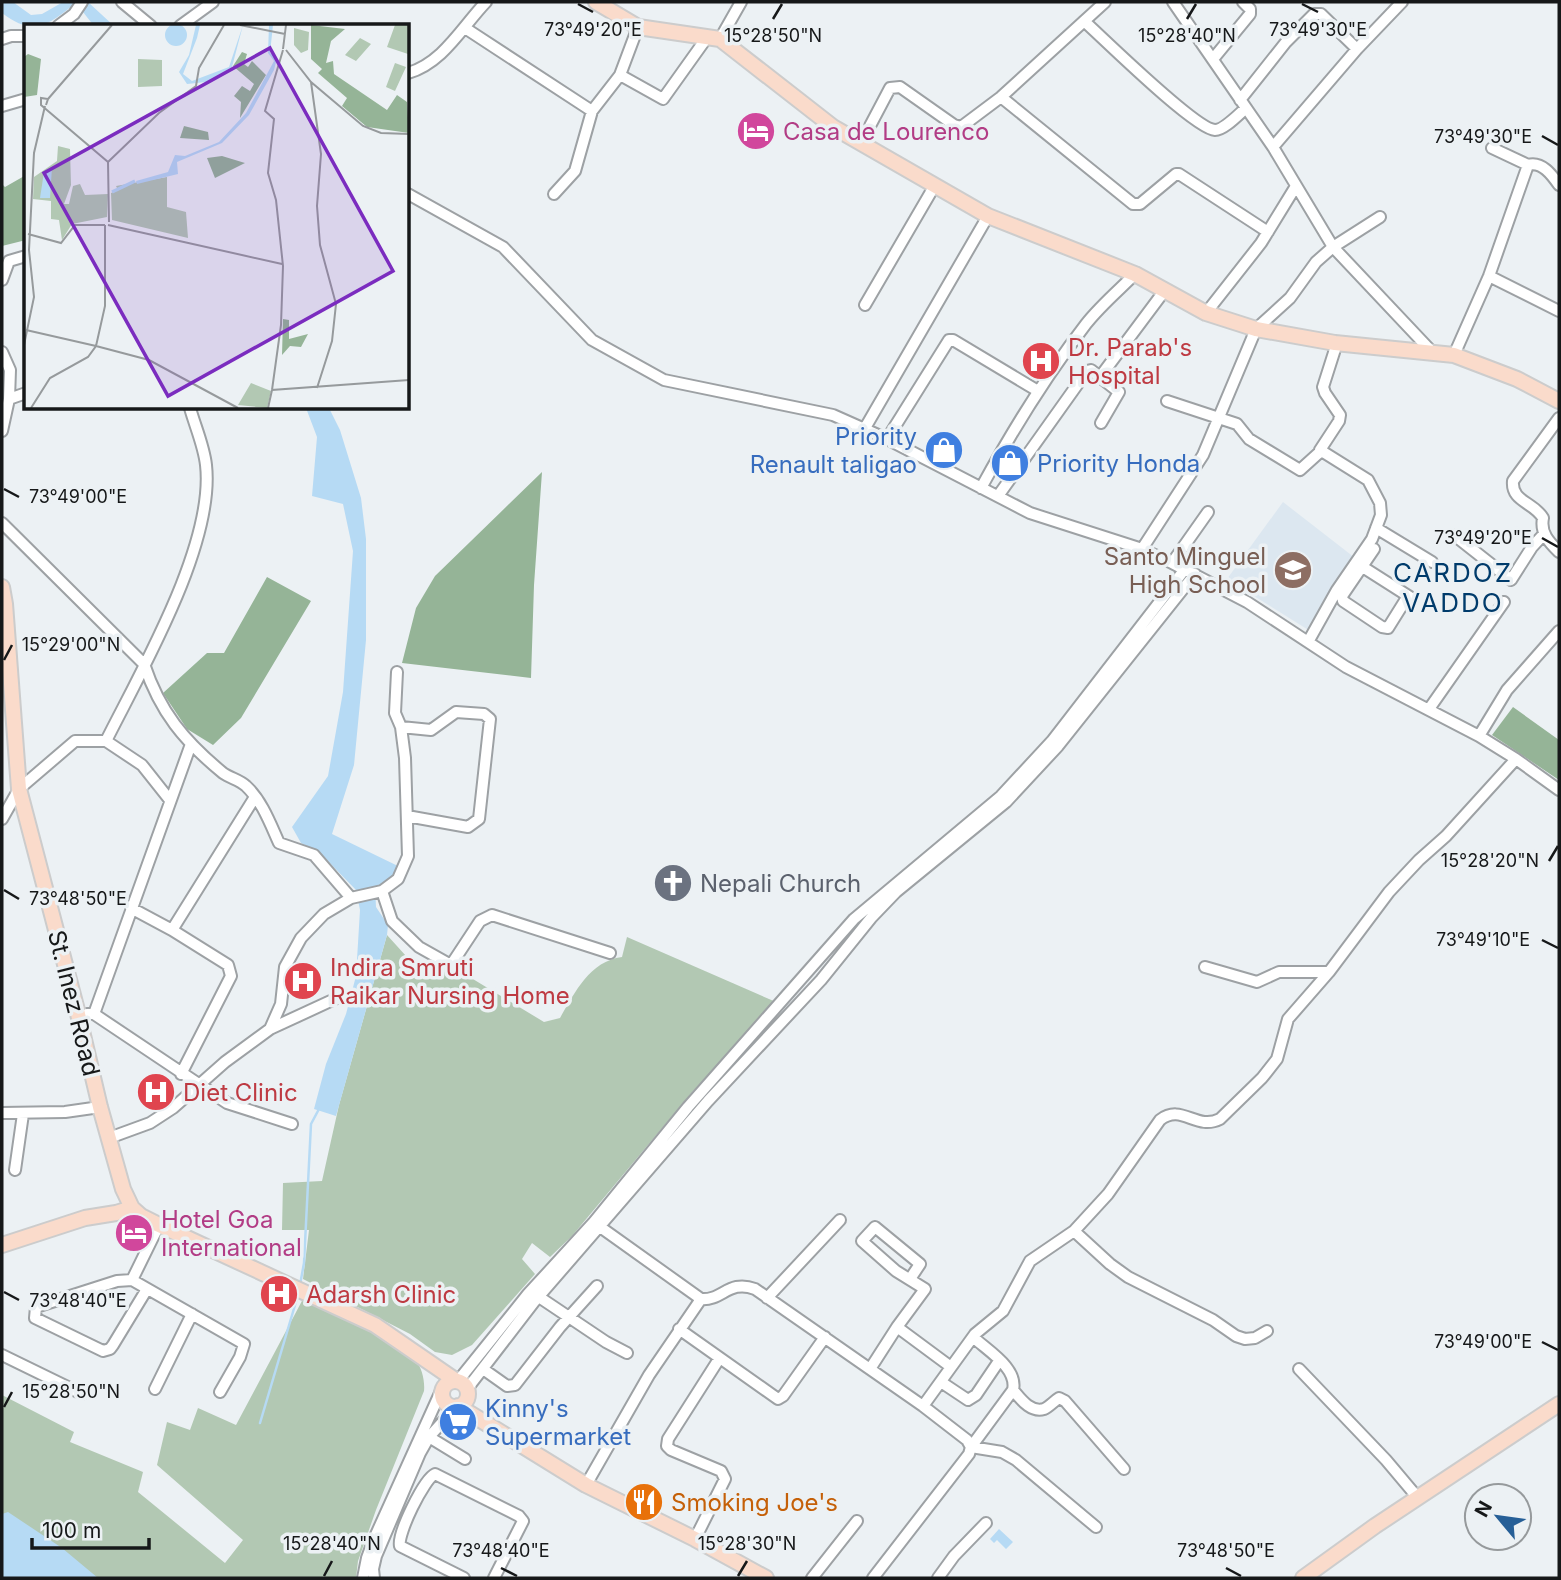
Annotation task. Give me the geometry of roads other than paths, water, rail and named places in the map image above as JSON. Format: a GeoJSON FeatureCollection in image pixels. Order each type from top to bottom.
{"type":"FeatureCollection","features":[{"type":"Feature","properties":{"kind":"main road"},"geometry":{"type":"LineString","coordinates":[[596,2],[638,27],[714,38],[833,127],[988,216],[1135,274],[1206,313],[1256,329],[1337,344],[1454,355],[1517,379],[1559,401]]}},
{"type":"Feature","properties":{"kind":"main road","name":"St. Inez Road"},"geometry":{"type":"LineString","coordinates":[[2,587],[19,789],[100,1107],[123,1189],[132,1208]]}},
{"type":"Feature","properties":{"kind":"main road"},"geometry":{"type":"LineString","coordinates":[[2,1245],[85,1218],[132,1208],[159,1225],[376,1325],[423,1357],[478,1417],[586,1485],[766,1578]]}},
{"type":"Feature","properties":{"kind":"main road"},"geometry":{"type":"LineString","coordinates":[[1303,1578],[1374,1526],[1559,1404]]}},
{"type":"Feature","properties":{"kind":"street"},"geometry":{"type":"LineString","coordinates":[[61,24],[74,14],[82,2]]}},
{"type":"Feature","properties":{"kind":"street"},"geometry":{"type":"LineString","coordinates":[[122,2],[149,24]]}},
{"type":"Feature","properties":{"kind":"street"},"geometry":{"type":"LineString","coordinates":[[183,24],[214,2]]}},
{"type":"Feature","properties":{"kind":"street"},"geometry":{"type":"LineString","coordinates":[[410,72],[429,64],[465,29],[486,2]]}},
{"type":"Feature","properties":{"kind":"street"},"geometry":{"type":"LineString","coordinates":[[620,75],[663,99],[741,2]]}},
{"type":"Feature","properties":{"kind":"street"},"geometry":{"type":"LineString","coordinates":[[861,143],[890,88],[895,86],[961,127],[1001,97],[1105,2]]}},
{"type":"Feature","properties":{"kind":"street"},"geometry":{"type":"LineString","coordinates":[[1174,2],[1273,147],[1333,247],[1433,353]]}},
{"type":"Feature","properties":{"kind":"street"},"geometry":{"type":"LineString","coordinates":[[1213,59],[1250,14],[1250,9],[1243,2]]}},
{"type":"Feature","properties":{"kind":"street"},"geometry":{"type":"LineString","coordinates":[[1273,147],[1357,49],[1402,2]]}},
{"type":"Feature","properties":{"kind":"street"},"geometry":{"type":"LineString","coordinates":[[1084,21],[1161,93],[1211,128],[1221,128],[1243,104],[1286,42],[1317,13],[1357,49]]}},
{"type":"Feature","properties":{"kind":"street"},"geometry":{"type":"LineString","coordinates":[[554,194],[575,171],[592,111],[620,75],[638,27]]}},
{"type":"Feature","properties":{"kind":"street"},"geometry":{"type":"LineString","coordinates":[[465,29],[592,111]]}},
{"type":"Feature","properties":{"kind":"street"},"geometry":{"type":"LineString","coordinates":[[2,39],[24,36]]}},
{"type":"Feature","properties":{"kind":"street"},"geometry":{"type":"LineString","coordinates":[[1001,97],[1133,204],[1140,204],[1179,174],[1268,232]]}},
{"type":"Feature","properties":{"kind":"street"},"geometry":{"type":"LineString","coordinates":[[2,106],[24,100]]}},
{"type":"Feature","properties":{"kind":"street"},"geometry":{"type":"LineString","coordinates":[[1492,148],[1550,172],[1559,185]]}},
{"type":"Feature","properties":{"kind":"street"},"geometry":{"type":"LineString","coordinates":[[1454,355],[1489,276],[1528,165]]}},
{"type":"Feature","properties":{"kind":"street"},"geometry":{"type":"LineString","coordinates":[[865,305],[935,185]]}},
{"type":"Feature","properties":{"kind":"street"},"geometry":{"type":"LineString","coordinates":[[1206,313],[1268,232],[1296,186]]}},
{"type":"Feature","properties":{"kind":"street"},"geometry":{"type":"LineString","coordinates":[[410,195],[503,247],[592,340],[664,380],[833,415],[865,428],[1030,513],[1142,549],[1247,602],[1346,667],[1479,736],[1559,790]]}},
{"type":"Feature","properties":{"kind":"street"},"geometry":{"type":"LineString","coordinates":[[865,428],[988,216]]}},
{"type":"Feature","properties":{"kind":"street"},"geometry":{"type":"LineString","coordinates":[[1142,549],[1203,455],[1256,329],[1290,298],[1316,262],[1333,247],[1380,217]]}},
{"type":"Feature","properties":{"kind":"street"},"geometry":{"type":"LineString","coordinates":[[2,280],[9,261],[24,257]]}},
{"type":"Feature","properties":{"kind":"street"},"geometry":{"type":"LineString","coordinates":[[981,488],[1038,391],[1088,322],[1135,274]]}},
{"type":"Feature","properties":{"kind":"street"},"geometry":{"type":"LineString","coordinates":[[1489,276],[1558,308]]}},
{"type":"Feature","properties":{"kind":"street"},"geometry":{"type":"LineString","coordinates":[[1100,377],[1165,289]]}},
{"type":"Feature","properties":{"kind":"street"},"geometry":{"type":"LineString","coordinates":[[887,439],[949,340],[1038,391]]}},
{"type":"Feature","properties":{"kind":"street"},"geometry":{"type":"LineString","coordinates":[[1167,401],[1237,424],[1249,439],[1300,470],[1321,451],[1320,447],[1339,421],[1340,415],[1323,387],[1337,344]]}},
{"type":"Feature","properties":{"kind":"street"},"geometry":{"type":"LineString","coordinates":[[2,352],[10,370],[9,399],[2,431]]}},
{"type":"Feature","properties":{"kind":"street"},"geometry":{"type":"LineString","coordinates":[[998,496],[1083,373],[1091,370],[1119,392],[1101,424]]}},
{"type":"Feature","properties":{"kind":"street"},"geometry":{"type":"LineString","coordinates":[[9,399],[24,394]]}},
{"type":"Feature","properties":{"kind":"street"},"geometry":{"type":"LineString","coordinates":[[106,741],[171,612],[203,513],[206,465],[191,410]]}},
{"type":"Feature","properties":{"kind":"street"},"geometry":{"type":"LineString","coordinates":[[1559,418],[1513,481],[1514,495],[1539,512],[1543,518],[1541,525],[1544,534],[1559,552]]}},
{"type":"Feature","properties":{"kind":"street"},"geometry":{"type":"LineString","coordinates":[[1321,451],[1367,480],[1380,503],[1381,515],[1372,539],[1342,596],[1343,601],[1381,627],[1388,628],[1410,597],[1359,565]]}},
{"type":"Feature","properties":{"kind":"street"},"geometry":{"type":"LineString","coordinates":[[1172,563],[1208,512]]}},
{"type":"Feature","properties":{"kind":"street"},"geometry":{"type":"LineString","coordinates":[[2,523],[144,664],[153,690],[170,721],[225,775],[245,784],[262,806],[279,843],[314,855],[351,898]]}},
{"type":"Feature","properties":{"kind":"street"},"geometry":{"type":"LineString","coordinates":[[1376,528],[1432,562]]}},
{"type":"Feature","properties":{"kind":"street"},"geometry":{"type":"LineString","coordinates":[[1454,535],[1511,580],[1532,547],[1544,534]]}},
{"type":"Feature","properties":{"kind":"street"},"geometry":{"type":"LineString","coordinates":[[1308,642],[1337,590],[1374,549]]}},
{"type":"Feature","properties":{"kind":"street"},"geometry":{"type":"LineString","coordinates":[[363,1578],[374,1539],[456,1392],[482,1369],[597,1225],[821,979],[871,918],[896,892],[1006,802],[1059,746],[1190,571]]}},
{"type":"Feature","properties":{"kind":"street"},"geometry":{"type":"LineString","coordinates":[[1429,709],[1504,602]]}},
{"type":"Feature","properties":{"kind":"street"},"geometry":{"type":"LineString","coordinates":[[1479,736],[1507,690],[1559,631]]}},
{"type":"Feature","properties":{"kind":"street"},"geometry":{"type":"LineString","coordinates":[[270,1029],[281,1004],[285,967],[301,938],[324,914],[351,898],[382,891],[398,879],[408,856],[405,758],[401,727],[395,713],[397,673]]}},
{"type":"Feature","properties":{"kind":"street"},"geometry":{"type":"LineString","coordinates":[[401,727],[430,730],[456,712],[484,714],[490,719],[479,818],[468,827],[407,816]]}},
{"type":"Feature","properties":{"kind":"street"},"geometry":{"type":"LineString","coordinates":[[2,818],[19,789],[75,741],[106,741],[142,765],[169,799]]}},
{"type":"Feature","properties":{"kind":"street"},"geometry":{"type":"LineString","coordinates":[[94,1014],[169,799],[191,744]]}},
{"type":"Feature","properties":{"kind":"street"},"geometry":{"type":"LineString","coordinates":[[923,1406],[973,1337],[1003,1311],[1030,1261],[1074,1231],[1108,1194],[1160,1120],[1168,1114],[1176,1113],[1201,1123],[1212,1123],[1220,1119],[1262,1079],[1277,1059],[1288,1019],[1329,972],[1389,892],[1446,836],[1516,759]]}},
{"type":"Feature","properties":{"kind":"street"},"geometry":{"type":"LineString","coordinates":[[172,930],[255,797]]}},
{"type":"Feature","properties":{"kind":"street"},"geometry":{"type":"LineString","coordinates":[[382,891],[393,921],[419,947],[452,965],[480,921],[492,915],[610,953]]}},
{"type":"Feature","properties":{"kind":"street"},"geometry":{"type":"LineString","coordinates":[[131,908],[228,965],[231,976],[181,1074]]}},
{"type":"Feature","properties":{"kind":"street"},"geometry":{"type":"LineString","coordinates":[[1205,967],[1257,982],[1279,972],[1329,972]]}},
{"type":"Feature","properties":{"kind":"street"},"geometry":{"type":"LineString","coordinates":[[109,1138],[150,1123],[270,1029],[337,998]]}},
{"type":"Feature","properties":{"kind":"street"},"geometry":{"type":"LineString","coordinates":[[78,1014],[94,1014],[227,1104],[292,1124]]}},
{"type":"Feature","properties":{"kind":"street"},"geometry":{"type":"LineString","coordinates":[[2,1113],[23,1114],[100,1107]]}},
{"type":"Feature","properties":{"kind":"street"},"geometry":{"type":"LineString","coordinates":[[15,1170],[23,1114]]}},
{"type":"Feature","properties":{"kind":"street"},"geometry":{"type":"LineString","coordinates":[[768,1298],[840,1220]]}},
{"type":"Feature","properties":{"kind":"street"},"geometry":{"type":"LineString","coordinates":[[132,1280],[159,1225]]}},
{"type":"Feature","properties":{"kind":"street"},"geometry":{"type":"LineString","coordinates":[[597,1225],[701,1299],[707,1300],[736,1286],[745,1285],[768,1298],[923,1406],[967,1440],[971,1447]]}},
{"type":"Feature","properties":{"kind":"street"},"geometry":{"type":"LineString","coordinates":[[374,1578],[376,1556],[398,1505],[429,1437],[456,1392],[528,1294],[597,1225]]}},
{"type":"Feature","properties":{"kind":"street"},"geometry":{"type":"LineString","coordinates":[[870,1368],[925,1289],[910,1279],[875,1255],[862,1241],[875,1227],[920,1264],[910,1279]]}},
{"type":"Feature","properties":{"kind":"street"},"geometry":{"type":"LineString","coordinates":[[1074,1231],[1128,1278],[1213,1320],[1236,1336],[1255,1338],[1267,1331]]}},
{"type":"Feature","properties":{"kind":"street"},"geometry":{"type":"LineString","coordinates":[[147,1289],[113,1345],[107,1350],[103,1351],[35,1318],[36,1307],[117,1281],[132,1280],[244,1343],[240,1357],[220,1392]]}},
{"type":"Feature","properties":{"kind":"street"},"geometry":{"type":"LineString","coordinates":[[482,1369],[508,1386],[515,1385],[568,1317],[597,1286]]}},
{"type":"Feature","properties":{"kind":"street"},"geometry":{"type":"LineString","coordinates":[[539,1297],[627,1353]]}},
{"type":"Feature","properties":{"kind":"street"},"geometry":{"type":"LineString","coordinates":[[586,1485],[649,1375],[701,1299]]}},
{"type":"Feature","properties":{"kind":"street"},"geometry":{"type":"LineString","coordinates":[[155,1389],[192,1314]]}},
{"type":"Feature","properties":{"kind":"street"},"geometry":{"type":"LineString","coordinates":[[897,1327],[951,1367]]}},
{"type":"Feature","properties":{"kind":"street"},"geometry":{"type":"LineString","coordinates":[[679,1329],[778,1399],[783,1396],[825,1337]]}},
{"type":"Feature","properties":{"kind":"street"},"geometry":{"type":"LineString","coordinates":[[873,1578],[969,1454],[971,1447],[1013,1390],[1015,1381],[1012,1372],[973,1337]]}},
{"type":"Feature","properties":{"kind":"street"},"geometry":{"type":"LineString","coordinates":[[2,1355],[82,1394]]}},
{"type":"Feature","properties":{"kind":"street"},"geometry":{"type":"LineString","coordinates":[[695,1539],[725,1479],[721,1471],[667,1446],[668,1439],[719,1359]]}},
{"type":"Feature","properties":{"kind":"street"},"geometry":{"type":"LineString","coordinates":[[941,1382],[968,1400],[976,1395],[999,1361]]}},
{"type":"Feature","properties":{"kind":"street"},"geometry":{"type":"LineString","coordinates":[[1299,1369],[1386,1460],[1418,1498]]}},
{"type":"Feature","properties":{"kind":"street"},"geometry":{"type":"LineString","coordinates":[[1013,1390],[1025,1404],[1036,1409],[1045,1409],[1059,1398],[1065,1401],[1124,1469]]}},
{"type":"Feature","properties":{"kind":"street"},"geometry":{"type":"LineString","coordinates":[[429,1437],[465,1459]]}},
{"type":"Feature","properties":{"kind":"street"},"geometry":{"type":"LineString","coordinates":[[971,1447],[1002,1452],[1016,1460],[1097,1527]]}},
{"type":"Feature","properties":{"kind":"street"},"geometry":{"type":"LineString","coordinates":[[464,1578],[400,1546],[398,1539],[428,1476],[435,1474],[519,1516],[523,1521],[494,1578]]}},
{"type":"Feature","properties":{"kind":"street"},"geometry":{"type":"LineString","coordinates":[[398,1505],[411,1511]]}},
{"type":"Feature","properties":{"kind":"street"},"geometry":{"type":"LineString","coordinates":[[812,1578],[857,1521]]}},
{"type":"Feature","properties":{"kind":"street"},"geometry":{"type":"LineString","coordinates":[[938,1578],[954,1556],[985,1523]]}},
{"type":"Feature","properties":{"kind":"water"},"geometry":{"type":"Polygon","coordinates":[[[2,2],[13,2],[31,15],[42,14],[63,2],[88,2],[112,24],[92,24],[83,12],[72,6],[46,24],[21,24],[2,13],[2,2]]]}},
{"type":"Feature","properties":{"kind":"water"},"geometry":{"type":"Polygon","coordinates":[[[307,410],[330,410],[340,430],[361,498],[366,539],[366,640],[354,765],[332,834],[400,867],[388,883],[375,887],[376,907],[388,925],[387,935],[336,1116],[314,1109],[326,1064],[346,1014],[356,976],[360,910],[356,890],[319,852],[301,843],[292,827],[328,776],[343,692],[353,551],[343,504],[312,496],[317,437],[307,410]]]}},
{"type":"Feature","properties":{"kind":"water"},"geometry":{"type":"Polygon","coordinates":[[[8,1512],[62,1548],[98,1578],[2,1578],[2,1514],[8,1512]]]}},
{"type":"Feature","properties":{"kind":"water"},"geometry":{"type":"Polygon","coordinates":[[[999,1529],[1013,1542],[1006,1549],[997,1540],[994,1543],[990,1539],[999,1529]]]}},
{"type":"Feature","properties":{"kind":"waterway"},"geometry":{"type":"LineString","coordinates":[[300,1285],[304,1263],[311,1124],[319,1109]]}},
{"type":"Feature","properties":{"kind":"waterway"},"geometry":{"type":"LineString","coordinates":[[260,1423],[298,1295]]}},
{"type":"Feature","properties":{"kind":"place","name":"Casa de Lourenco"},"geometry":{"type":"Point","coordinates":[756,131]}},
{"type":"Feature","properties":{"kind":"place","name":"Dr. Parab's Hospital"},"geometry":{"type":"Point","coordinates":[1041,361]}},
{"type":"Feature","properties":{"kind":"place","name":"Priority Renault taligao"},"geometry":{"type":"Point","coordinates":[944,450]}},
{"type":"Feature","properties":{"kind":"place","name":"Priority Honda"},"geometry":{"type":"Point","coordinates":[1010,463]}},
{"type":"Feature","properties":{"kind":"place","name":"Santo Minguel High School"},"geometry":{"type":"Point","coordinates":[1293,570]}},
{"type":"Feature","properties":{"kind":"place","name":"Nepali Church"},"geometry":{"type":"Point","coordinates":[673,883]}},
{"type":"Feature","properties":{"kind":"place","name":"Indira Smruti Raikar Nursing Home"},"geometry":{"type":"Point","coordinates":[303,981]}},
{"type":"Feature","properties":{"kind":"place","name":"Diet Clinic"},"geometry":{"type":"Point","coordinates":[156,1092]}},
{"type":"Feature","properties":{"kind":"place","name":"Hotel Goa International"},"geometry":{"type":"Point","coordinates":[134,1233]}},
{"type":"Feature","properties":{"kind":"place","name":"Adarsh Clinic"},"geometry":{"type":"Point","coordinates":[279,1294]}},
{"type":"Feature","properties":{"kind":"place","name":"Kinny's Supermarket"},"geometry":{"type":"Point","coordinates":[458,1422]}},
{"type":"Feature","properties":{"kind":"place","name":"Smoking Joe's"},"geometry":{"type":"Point","coordinates":[644,1502]}},
{"type":"Feature","properties":{"kind":"district","name":"CARDOZ VADDO"},"geometry":{"type":"Point","coordinates":[1453,587]}}]}
